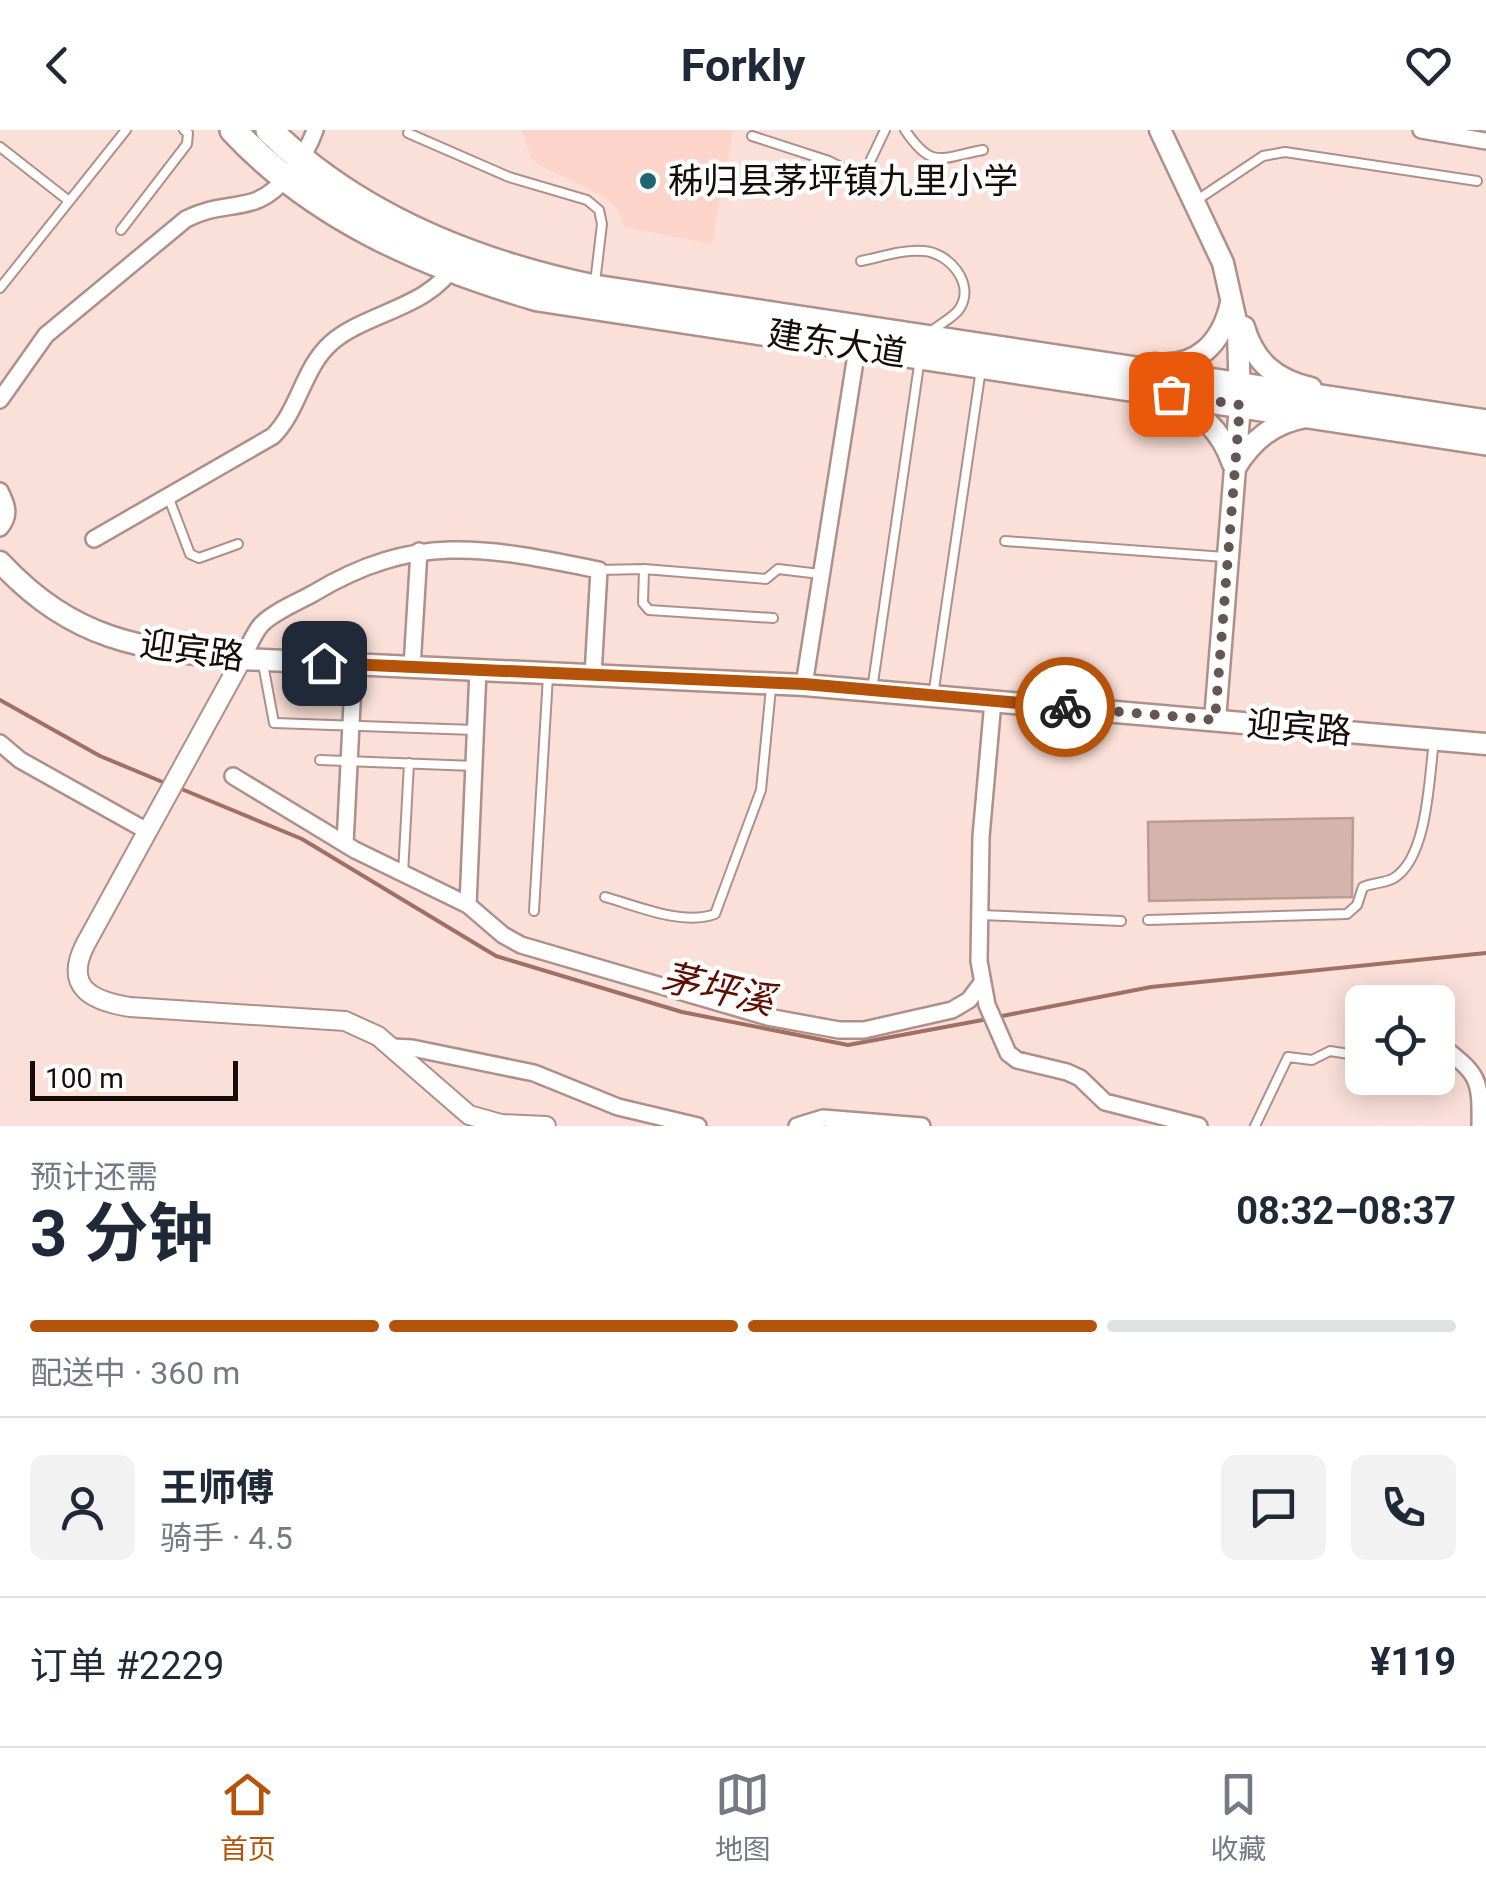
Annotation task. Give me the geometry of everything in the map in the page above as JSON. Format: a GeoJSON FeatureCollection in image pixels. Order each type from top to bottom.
{"type":"FeatureCollection","features":[{"type":"Feature","properties":{"kind":"highway","name":"建东大道"},"geometry":{"type":"LineString","coordinates":[[233,130],[292,168]]}},
{"type":"Feature","properties":{"kind":"highway","name":"建东大道"},"geometry":{"type":"LineString","coordinates":[[269,130],[292,168],[338,217],[384,242],[456,261],[538,298],[592,297],[1240,395],[1370,405],[1486,423]]}},
{"type":"Feature","properties":{"kind":"highway","name":"建东大道"},"geometry":{"type":"LineString","coordinates":[[1240,395],[1316,416],[1486,442]]}},
{"type":"Feature","properties":{"kind":"main road"},"geometry":{"type":"LineString","coordinates":[[1160,130],[1224,262],[1240,347],[1240,395],[1215,720]]}},
{"type":"Feature","properties":{"kind":"main road"},"geometry":{"type":"LineString","coordinates":[[1103,374],[1196,359],[1218,337],[1232,296]]}},
{"type":"Feature","properties":{"kind":"main road"},"geometry":{"type":"LineString","coordinates":[[1232,296],[1249,343],[1272,372],[1294,384],[1370,405]]}},
{"type":"Feature","properties":{"kind":"main road"},"geometry":{"type":"LineString","coordinates":[[1103,374],[1142,398],[1184,407],[1203,417],[1223,441],[1234,470]]}},
{"type":"Feature","properties":{"kind":"main road"},"geometry":{"type":"LineString","coordinates":[[1234,470],[1265,432],[1289,421],[1316,416]]}},
{"type":"Feature","properties":{"kind":"main road","name":"迎宾路"},"geometry":{"type":"LineString","coordinates":[[0,562],[56,611],[116,640],[148,648],[252,660],[804,684],[1486,744]]}},
{"type":"Feature","properties":{"kind":"street"},"geometry":{"type":"LineString","coordinates":[[0,400],[46,335],[186,219],[209,208],[255,201],[277,188],[316,130]]}},
{"type":"Feature","properties":{"kind":"street"},"geometry":{"type":"LineString","coordinates":[[1421,130],[1486,141]]}},
{"type":"Feature","properties":{"kind":"street"},"geometry":{"type":"LineString","coordinates":[[94,540],[272,436],[285,422],[316,361],[339,337],[414,300],[456,261]]}},
{"type":"Feature","properties":{"kind":"street"},"geometry":{"type":"LineString","coordinates":[[804,684],[859,338]]}},
{"type":"Feature","properties":{"kind":"street"},"geometry":{"type":"LineString","coordinates":[[0,491],[8,508],[0,528]]}},
{"type":"Feature","properties":{"kind":"street"},"geometry":{"type":"LineString","coordinates":[[546,1126],[484,1121],[454,1105],[392,1047],[345,1021],[130,1007],[108,1002],[82,986],[76,974],[79,956],[195,744],[252,660],[262,624],[337,579],[419,551],[466,548],[510,552],[599,570],[593,675]]}},
{"type":"Feature","properties":{"kind":"street"},"geometry":{"type":"LineString","coordinates":[[412,667],[419,551]]}},
{"type":"Feature","properties":{"kind":"street"},"geometry":{"type":"LineString","coordinates":[[345,844],[354,664]]}},
{"type":"Feature","properties":{"kind":"street"},"geometry":{"type":"LineString","coordinates":[[468,905],[478,670]]}},
{"type":"Feature","properties":{"kind":"street"},"geometry":{"type":"LineString","coordinates":[[994,701],[982,822],[981,984],[1005,1047],[1017,1060],[1080,1078],[1106,1102],[1198,1126]]}},
{"type":"Feature","properties":{"kind":"street"},"geometry":{"type":"LineString","coordinates":[[0,743],[20,760],[152,823]]}},
{"type":"Feature","properties":{"kind":"street"},"geometry":{"type":"LineString","coordinates":[[233,776],[345,844],[468,905],[502,936],[521,945],[768,1017],[839,1030],[864,1030],[952,1010],[969,1000],[981,984]]}},
{"type":"Feature","properties":{"kind":"street"},"geometry":{"type":"LineString","coordinates":[[392,1047],[534,1073],[618,1106],[698,1126]]}},
{"type":"Feature","properties":{"kind":"street"},"geometry":{"type":"LineString","coordinates":[[1455,1057],[1471,1070],[1480,1089],[1480,1126]]}},
{"type":"Feature","properties":{"kind":"street"},"geometry":{"type":"LineString","coordinates":[[797,1126],[823,1118],[922,1126]]}},
{"type":"Feature","properties":{"kind":"lane"},"geometry":{"type":"LineString","coordinates":[[0,288],[126,130]]}},
{"type":"Feature","properties":{"kind":"lane"},"geometry":{"type":"LineString","coordinates":[[121,230],[187,144],[188,133],[184,130]]}},
{"type":"Feature","properties":{"kind":"lane"},"geometry":{"type":"LineString","coordinates":[[752,136],[829,161],[860,176],[885,130]]}},
{"type":"Feature","properties":{"kind":"lane"},"geometry":{"type":"LineString","coordinates":[[904,130],[920,153],[935,159],[982,150]]}},
{"type":"Feature","properties":{"kind":"lane"},"geometry":{"type":"LineString","coordinates":[[408,133],[510,177],[587,200],[598,210],[602,224],[592,297]]}},
{"type":"Feature","properties":{"kind":"lane"},"geometry":{"type":"LineString","coordinates":[[0,147],[69,201]]}},
{"type":"Feature","properties":{"kind":"lane"},"geometry":{"type":"LineString","coordinates":[[1196,200],[1263,156],[1285,152],[1477,182]]}},
{"type":"Feature","properties":{"kind":"lane"},"geometry":{"type":"LineString","coordinates":[[862,261],[928,250],[956,268],[963,281],[964,296],[959,310],[922,347],[872,690]]}},
{"type":"Feature","properties":{"kind":"lane"},"geometry":{"type":"LineString","coordinates":[[0,270],[9,276]]}},
{"type":"Feature","properties":{"kind":"lane"},"geometry":{"type":"LineString","coordinates":[[934,696],[983,356]]}},
{"type":"Feature","properties":{"kind":"lane"},"geometry":{"type":"LineString","coordinates":[[168,496],[190,554],[199,558],[238,544]]}},
{"type":"Feature","properties":{"kind":"lane"},"geometry":{"type":"LineString","coordinates":[[1006,541],[1228,557]]}},
{"type":"Feature","properties":{"kind":"lane"},"geometry":{"type":"LineString","coordinates":[[644,569],[642,603],[649,610],[773,618]]}},
{"type":"Feature","properties":{"kind":"lane"},"geometry":{"type":"LineString","coordinates":[[599,570],[644,569],[766,579],[778,569],[822,574]]}},
{"type":"Feature","properties":{"kind":"lane"},"geometry":{"type":"LineString","coordinates":[[252,660],[274,722],[475,730]]}},
{"type":"Feature","properties":{"kind":"lane"},"geometry":{"type":"LineString","coordinates":[[534,911],[548,673]]}},
{"type":"Feature","properties":{"kind":"lane"},"geometry":{"type":"LineString","coordinates":[[605,897],[668,914],[704,918],[715,914],[761,790],[771,683]]}},
{"type":"Feature","properties":{"kind":"lane"},"geometry":{"type":"LineString","coordinates":[[1148,920],[1347,914],[1357,905],[1363,888],[1393,878],[1412,858],[1422,831],[1434,740]]}},
{"type":"Feature","properties":{"kind":"lane"},"geometry":{"type":"LineString","coordinates":[[320,760],[474,766]]}},
{"type":"Feature","properties":{"kind":"lane"},"geometry":{"type":"LineString","coordinates":[[403,874],[409,764]]}},
{"type":"Feature","properties":{"kind":"lane"},"geometry":{"type":"LineString","coordinates":[[980,915],[1121,921]]}},
{"type":"Feature","properties":{"kind":"lane"},"geometry":{"type":"LineString","coordinates":[[1255,1126],[1288,1057],[1312,1060],[1330,1051],[1345,1053]]}},
{"type":"Feature","properties":{"kind":"shaded area","name":"秭归县茅坪镇九里小学"},"geometry":{"type":"Polygon","coordinates":[[[522,130],[733,130],[712,244],[624,227],[617,208],[606,198],[537,164],[531,158],[522,130]]]}},
{"type":"Feature","properties":{"kind":"building"},"geometry":{"type":"Polygon","coordinates":[[[1353,818],[1352,897],[1149,901],[1148,822],[1353,818]]]}},
{"type":"Feature","properties":{"kind":"waterway","name":"茅坪溪"},"geometry":{"type":"LineString","coordinates":[[0,700],[100,756],[165,783]]}},
{"type":"Feature","properties":{"kind":"waterway","name":"茅坪溪"},"geometry":{"type":"LineString","coordinates":[[179,788],[302,839],[496,956],[682,1012],[848,1045],[988,1019]]}},
{"type":"Feature","properties":{"kind":"waterway","name":"茅坪溪"},"geometry":{"type":"LineString","coordinates":[[997,1017],[1151,987],[1486,953]]}},
{"type":"Feature","properties":{"kind":"way so far"},"geometry":{"type":"LineString","coordinates":[[1065,707],[1215,720],[1240,405],[1171,394]]}},
{"type":"Feature","properties":{"kind":"place","name":"秭归县茅坪镇九里小学"},"geometry":{"type":"Point","coordinates":[648,181]}},
{"type":"Feature","properties":{"kind":"route"},"geometry":{"type":"LineString","coordinates":[[324,663],[804,684],[1065,707]]}}]}
